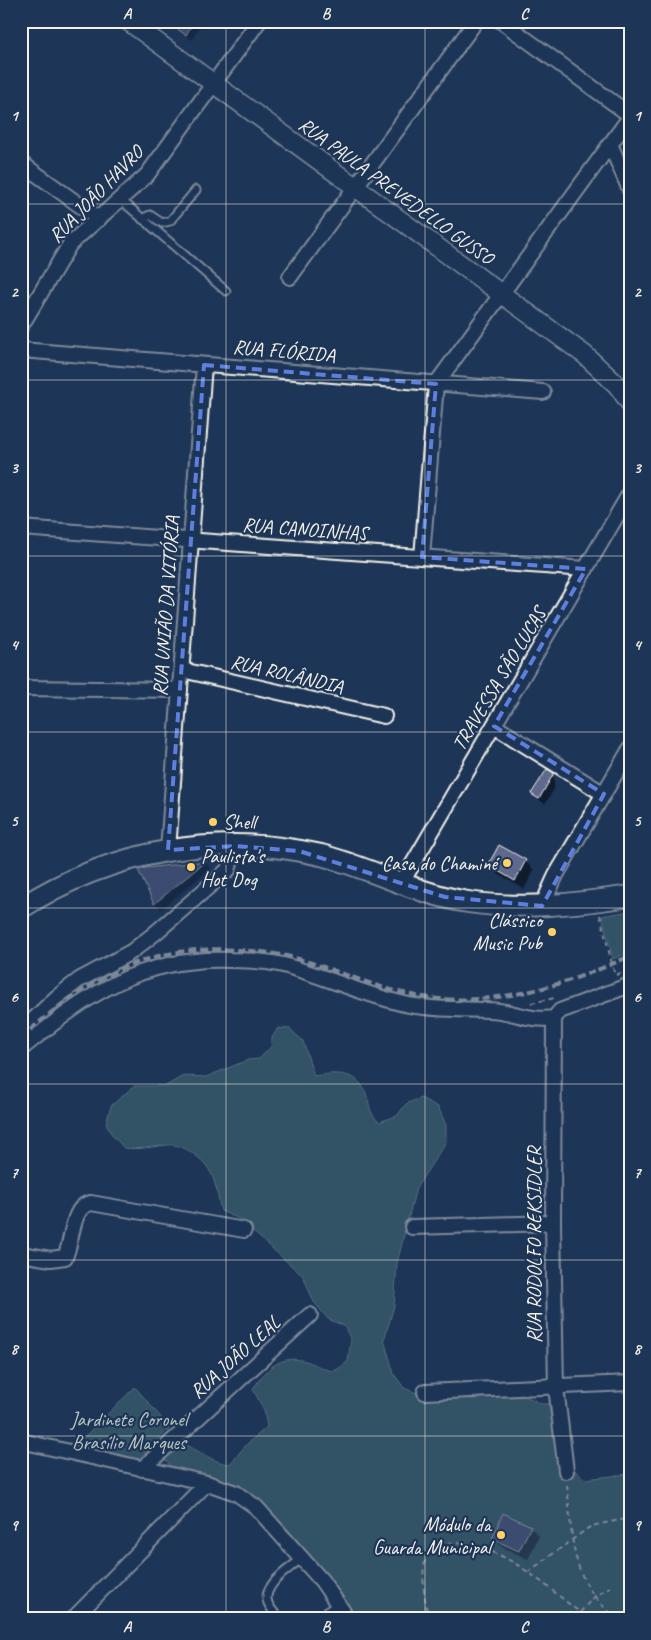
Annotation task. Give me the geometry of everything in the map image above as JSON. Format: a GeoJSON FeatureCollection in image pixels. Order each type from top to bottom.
{"type":"FeatureCollection","features":[{"type":"Feature","properties":{"kind":"main road"},"geometry":{"type":"LineString","coordinates":[[21,908],[53,889],[100,868],[124,860],[168,850],[236,846],[280,848],[321,855],[445,898],[469,902],[542,906],[630,896]]}},
{"type":"Feature","properties":{"kind":"street","name":"RUA PAULA PREVEDELLO GUSSO"},"geometry":{"type":"LineString","coordinates":[[128,21],[602,370],[617,384],[630,403]]}},
{"type":"Feature","properties":{"kind":"street","name":"RUA JOÃO HAVRO"},"geometry":{"type":"LineString","coordinates":[[21,326],[70,244],[121,200],[154,165],[259,21]]}},
{"type":"Feature","properties":{"kind":"street"},"geometry":{"type":"LineString","coordinates":[[290,277],[476,21]]}},
{"type":"Feature","properties":{"kind":"street"},"geometry":{"type":"LineString","coordinates":[[422,557],[436,384],[630,116],[501,21]]}},
{"type":"Feature","properties":{"kind":"street"},"geometry":{"type":"LineString","coordinates":[[610,144],[630,190]]}},
{"type":"Feature","properties":{"kind":"street"},"geometry":{"type":"LineString","coordinates":[[21,163],[99,219]]}},
{"type":"Feature","properties":{"kind":"street","name":"RUA FLÓRIDA"},"geometry":{"type":"LineString","coordinates":[[21,350],[544,392]]}},
{"type":"Feature","properties":{"kind":"street","name":"RUA UNIÃO DA VITÓRIA"},"geometry":{"type":"LineString","coordinates":[[168,850],[204,365]]}},
{"type":"Feature","properties":{"kind":"street","name":"TRAVESSA SÃO LUCAS"},"geometry":{"type":"LineString","coordinates":[[401,884],[630,493]]}},
{"type":"Feature","properties":{"kind":"street","name":"RUA CANOINHAS"},"geometry":{"type":"LineString","coordinates":[[21,528],[586,569]]}},
{"type":"Feature","properties":{"kind":"street","name":"RUA ROLÂNDIA"},"geometry":{"type":"LineString","coordinates":[[182,670],[384,716]]}},
{"type":"Feature","properties":{"kind":"street"},"geometry":{"type":"LineString","coordinates":[[21,688],[180,690]]}},
{"type":"Feature","properties":{"kind":"street"},"geometry":{"type":"LineString","coordinates":[[494,726],[604,794]]}},
{"type":"Feature","properties":{"kind":"street"},"geometry":{"type":"LineString","coordinates":[[542,906],[556,875],[630,749]]}},
{"type":"Feature","properties":{"kind":"street"},"geometry":{"type":"LineString","coordinates":[[21,1048],[31,1022],[57,997],[79,980],[131,952],[154,934],[228,870],[236,846]]}},
{"type":"Feature","properties":{"kind":"street"},"geometry":{"type":"LineString","coordinates":[[21,1048],[82,1002],[120,980],[163,965],[216,960],[280,964],[408,1005],[448,1010],[495,1010],[537,1020],[554,1018],[560,1011],[630,985]]}},
{"type":"Feature","properties":{"kind":"street","name":"RUA RODOLFO REKSIDLER"},"geometry":{"type":"LineString","coordinates":[[554,1018],[553,1223],[556,1387],[566,1471]]}},
{"type":"Feature","properties":{"kind":"street"},"geometry":{"type":"LineString","coordinates":[[21,1254],[51,1259],[65,1256],[69,1250],[79,1209],[84,1204],[91,1203],[244,1230]]}},
{"type":"Feature","properties":{"kind":"street"},"geometry":{"type":"LineString","coordinates":[[412,1227],[553,1223]]}},
{"type":"Feature","properties":{"kind":"street","name":"RUA JOÃO LEAL"},"geometry":{"type":"LineString","coordinates":[[142,1468],[310,1315]]}},
{"type":"Feature","properties":{"kind":"street"},"geometry":{"type":"LineString","coordinates":[[425,1392],[630,1383]]}},
{"type":"Feature","properties":{"kind":"street"},"geometry":{"type":"LineString","coordinates":[[21,1442],[224,1488],[246,1500],[302,1558],[338,1602],[348,1619]]}},
{"type":"Feature","properties":{"kind":"street"},"geometry":{"type":"LineString","coordinates":[[74,1619],[207,1483]]}},
{"type":"Feature","properties":{"kind":"lane"},"geometry":{"type":"LineString","coordinates":[[142,219],[150,215],[162,223],[170,221],[196,190]]}},
{"type":"Feature","properties":{"kind":"lane"},"geometry":{"type":"LineString","coordinates":[[121,200],[226,291]]}},
{"type":"Feature","properties":{"kind":"lane"},"geometry":{"type":"LineString","coordinates":[[280,1619],[268,1604],[266,1596],[270,1587],[302,1558]]}},
{"type":"Feature","properties":{"kind":"lane"},"geometry":{"type":"LineString","coordinates":[[318,1619],[338,1602]]}},
{"type":"Feature","properties":{"kind":"path"},"geometry":{"type":"LineString","coordinates":[[599,900],[599,912],[616,976]]}},
{"type":"Feature","properties":{"kind":"path"},"geometry":{"type":"LineString","coordinates":[[566,1471],[577,1562],[585,1583],[594,1597],[618,1619]]}},
{"type":"Feature","properties":{"kind":"path"},"geometry":{"type":"LineString","coordinates":[[528,1572],[591,1526],[630,1518]]}},
{"type":"Feature","properties":{"kind":"path"},"geometry":{"type":"LineString","coordinates":[[429,1619],[424,1589],[424,1564],[428,1552],[438,1545],[451,1542],[480,1547],[508,1559],[590,1619]]}},
{"type":"Feature","properties":{"kind":"path"},"geometry":{"type":"LineString","coordinates":[[574,1619],[594,1597],[610,1587]]}},
{"type":"Feature","properties":{"kind":"highlighted area"},"geometry":{"type":"Polygon","coordinates":[[[204,365],[436,384],[422,557],[586,569],[494,726],[604,794],[542,906],[445,897],[299,851],[235,846],[168,850],[204,365]]]}},
{"type":"Feature","properties":{"kind":"green space"},"geometry":{"type":"Polygon","coordinates":[[[630,911],[630,952],[613,959],[602,916],[630,911]]]}},
{"type":"Feature","properties":{"kind":"green space"},"geometry":{"type":"Polygon","coordinates":[[[278,1028],[290,1029],[303,1041],[314,1076],[343,1074],[356,1079],[365,1091],[371,1111],[379,1122],[397,1116],[406,1104],[421,1098],[438,1107],[446,1125],[446,1142],[416,1188],[397,1263],[394,1306],[384,1340],[394,1374],[404,1388],[424,1396],[475,1399],[498,1395],[525,1396],[542,1404],[549,1404],[555,1436],[559,1446],[570,1464],[585,1479],[630,1474],[630,1619],[356,1619],[347,1601],[312,1558],[284,1525],[256,1498],[234,1487],[188,1476],[170,1465],[165,1457],[173,1448],[182,1443],[212,1459],[230,1464],[247,1444],[267,1427],[264,1410],[253,1389],[271,1368],[285,1360],[294,1359],[303,1360],[324,1369],[336,1370],[348,1361],[351,1340],[344,1326],[328,1319],[314,1302],[303,1276],[239,1219],[221,1211],[212,1176],[198,1157],[175,1145],[124,1148],[112,1135],[106,1123],[111,1106],[134,1086],[166,1086],[183,1076],[206,1077],[248,1060],[259,1059],[271,1047],[272,1038],[278,1028]]]}},
{"type":"Feature","properties":{"kind":"green space","name":"Jardinete Coronel Brasílio Marques"},"geometry":{"type":"Polygon","coordinates":[[[135,1387],[170,1428],[138,1460],[75,1446],[135,1387]]]}},
{"type":"Feature","properties":{"kind":"building"},"geometry":{"type":"Polygon","coordinates":[[[165,21],[194,21],[186,35],[165,21]]]}},
{"type":"Feature","properties":{"kind":"building"},"geometry":{"type":"Polygon","coordinates":[[[547,769],[554,773],[539,799],[531,794],[547,769]]]}},
{"type":"Feature","properties":{"kind":"building","name":"Casa do Chaminé"},"geometry":{"type":"Polygon","coordinates":[[[499,845],[526,860],[515,881],[488,865],[499,845]]]}},
{"type":"Feature","properties":{"kind":"building"},"geometry":{"type":"Polygon","coordinates":[[[206,861],[154,904],[138,870],[146,868],[206,861]]]}},
{"type":"Feature","properties":{"kind":"building"},"geometry":{"type":"Polygon","coordinates":[[[503,1513],[531,1526],[519,1551],[492,1539],[503,1513]]]}},
{"type":"Feature","properties":{"kind":"railway"},"geometry":{"type":"LineString","coordinates":[[21,1038],[71,998],[95,982],[120,969],[146,959],[174,953],[205,950],[272,953],[310,962],[401,993],[440,999],[489,998],[537,990],[584,975],[630,956]]}},
{"type":"Feature","properties":{"kind":"place","name":"Shell"},"geometry":{"type":"Point","coordinates":[213,822]}},
{"type":"Feature","properties":{"kind":"place","name":"Casa do Chaminé"},"geometry":{"type":"Point","coordinates":[507,863]}},
{"type":"Feature","properties":{"kind":"place","name":"Paulista's Hot Dog"},"geometry":{"type":"Point","coordinates":[191,867]}},
{"type":"Feature","properties":{"kind":"place","name":"Clássico Music Pub"},"geometry":{"type":"Point","coordinates":[552,932]}},
{"type":"Feature","properties":{"kind":"place","name":"Módulo da Guarda Municipal"},"geometry":{"type":"Point","coordinates":[501,1535]}}]}
